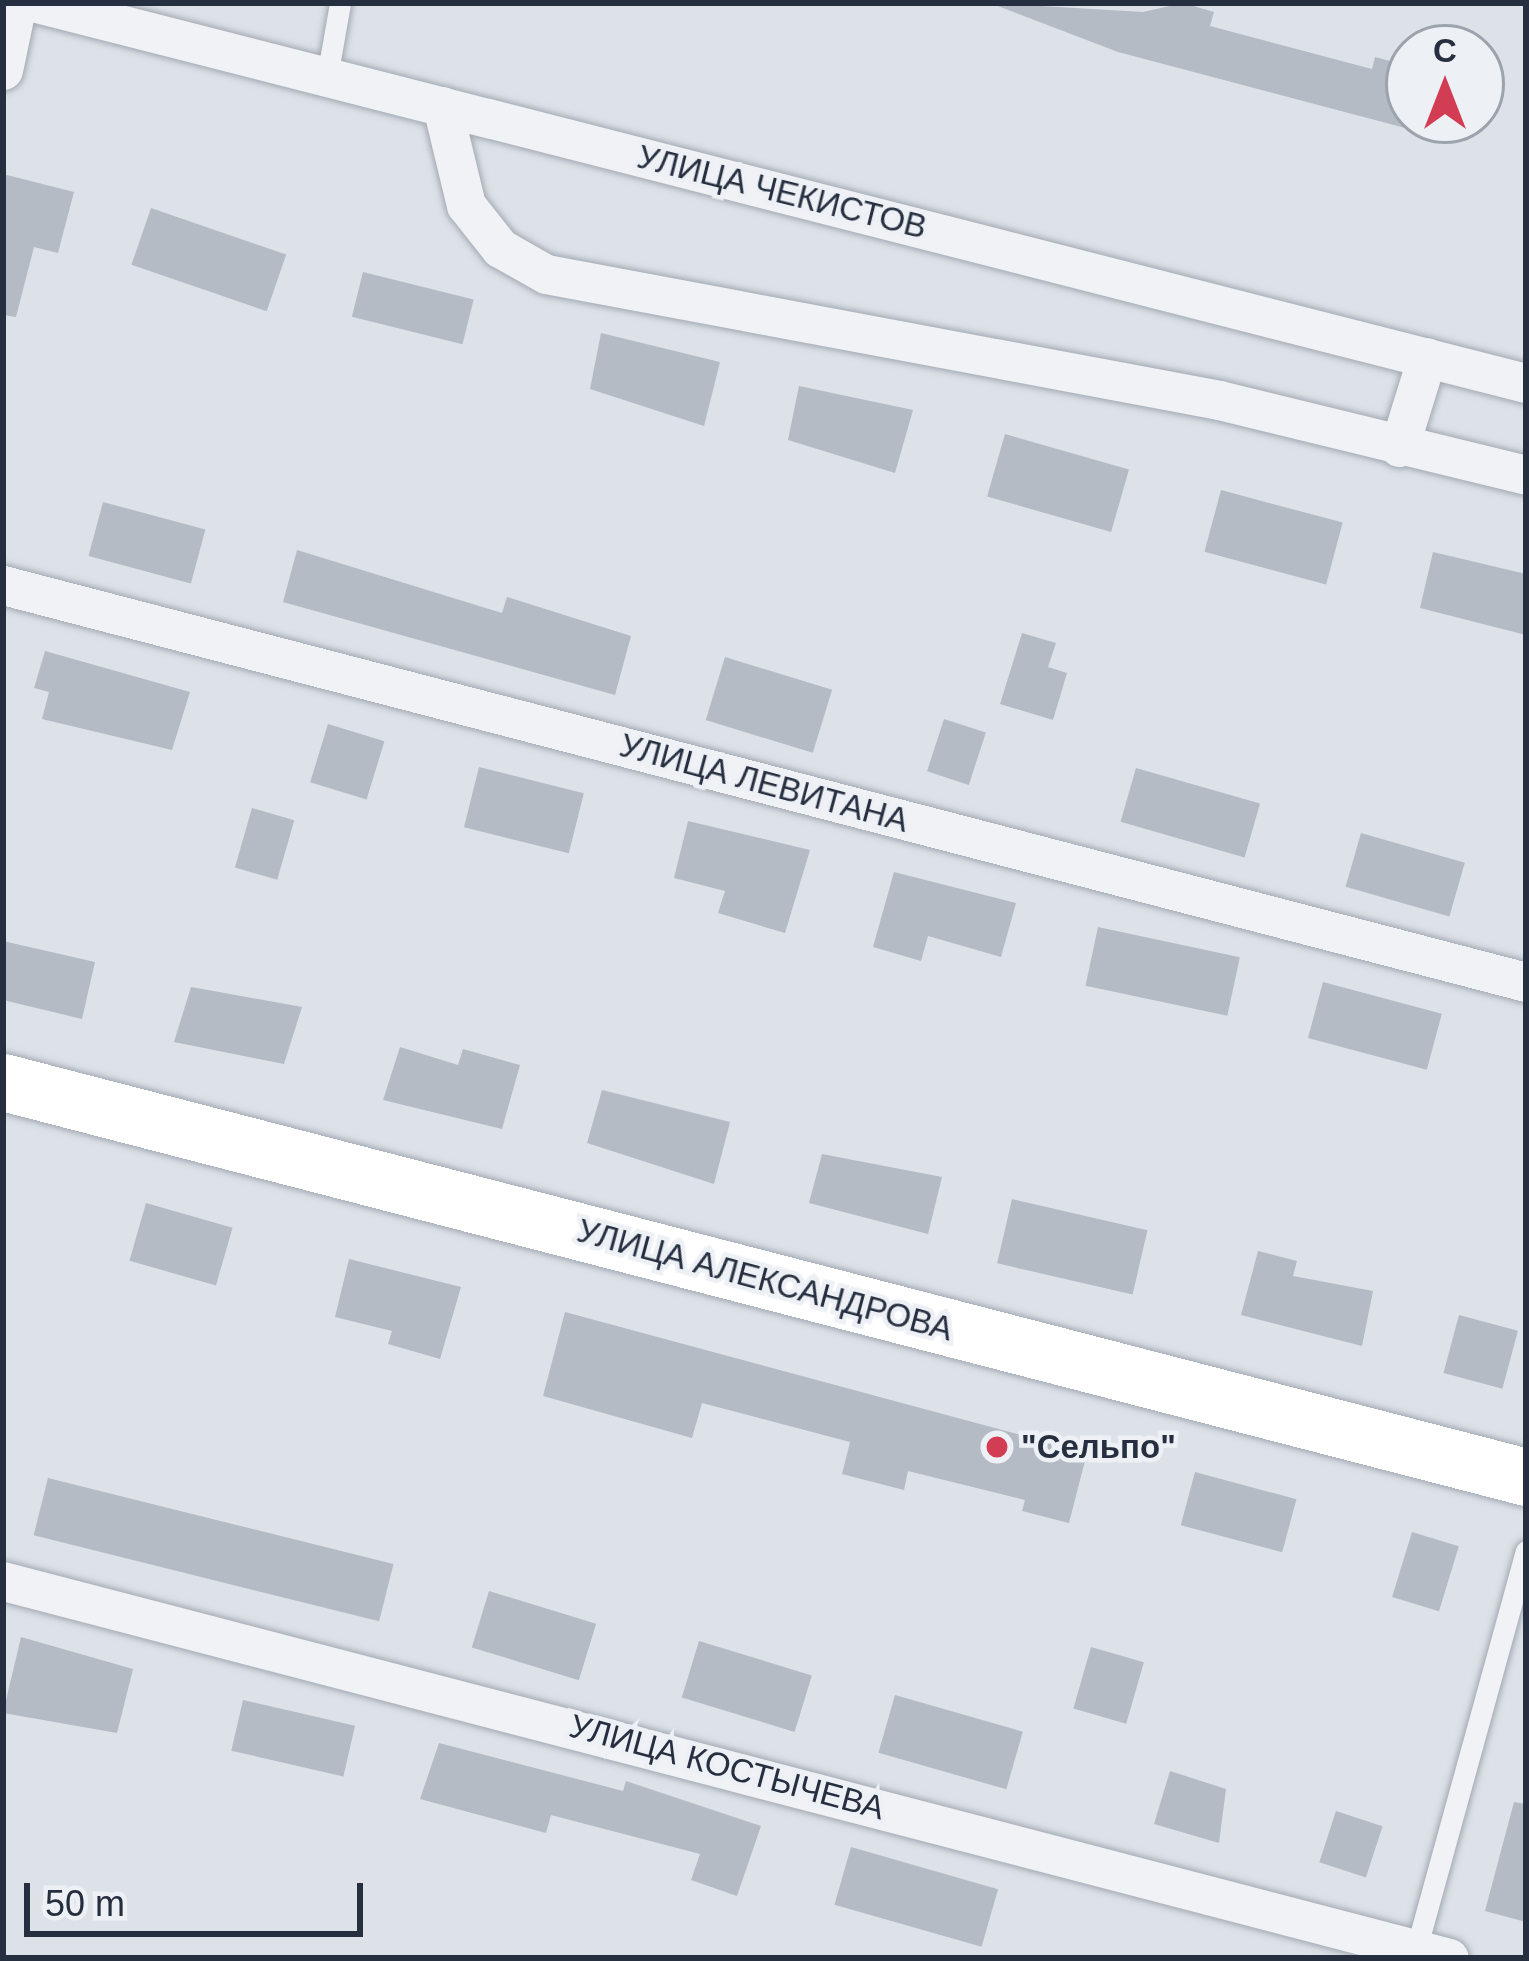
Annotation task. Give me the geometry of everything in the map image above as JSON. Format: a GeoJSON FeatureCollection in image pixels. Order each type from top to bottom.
{"type":"FeatureCollection","features":[{"type":"Feature","properties":{"kind":"street"},"geometry":{"type":"LineString","coordinates":[[3,70],[17,3]]}},
{"type":"Feature","properties":{"kind":"street","name":"УЛИЦА ЧЕКИСТОВ"},"geometry":{"type":"LineString","coordinates":[[37,3],[1526,383]]}},
{"type":"Feature","properties":{"kind":"street"},"geometry":{"type":"LineString","coordinates":[[442,106],[466,205],[500,248],[545,274],[1219,400],[1526,475]]}},
{"type":"Feature","properties":{"kind":"street"},"geometry":{"type":"LineString","coordinates":[[1399,446],[1427,356]]}},
{"type":"Feature","properties":{"kind":"street","name":"УЛИЦА ЛЕВИТАНА"},"geometry":{"type":"LineString","coordinates":[[3,585],[1526,982]]}},
{"type":"Feature","properties":{"kind":"street","name":"УЛИЦА АЛЕКСАНДРОВА"},"geometry":{"type":"LineString","coordinates":[[3,1082],[1526,1477]]}},
{"type":"Feature","properties":{"kind":"street","name":"УЛИЦА КОСТЫЧЕВА"},"geometry":{"type":"LineString","coordinates":[[3,1581],[1426,1955]]}},
{"type":"Feature","properties":{"kind":"lane"},"geometry":{"type":"LineString","coordinates":[[327,77],[340,3]]}},
{"type":"Feature","properties":{"kind":"lane"},"geometry":{"type":"LineString","coordinates":[[1426,1955],[1526,1551]]}},
{"type":"Feature","properties":{"kind":"building"},"geometry":{"type":"Polygon","coordinates":[[[990,3],[1143,12],[1183,3],[1214,12],[1210,26],[1372,69],[1375,57],[1385,60],[1385,123],[1118,52],[990,3]]]}},
{"type":"Feature","properties":{"kind":"building"},"geometry":{"type":"Polygon","coordinates":[[[3,174],[74,192],[58,253],[34,247],[16,317],[3,315],[3,174]]]}},
{"type":"Feature","properties":{"kind":"building"},"geometry":{"type":"Polygon","coordinates":[[[151,208],[286,255],[267,311],[131,265],[151,208]]]}},
{"type":"Feature","properties":{"kind":"building"},"geometry":{"type":"Polygon","coordinates":[[[363,272],[474,300],[462,344],[352,317],[363,272]]]}},
{"type":"Feature","properties":{"kind":"building"},"geometry":{"type":"Polygon","coordinates":[[[601,333],[720,362],[704,426],[590,389],[601,333]]]}},
{"type":"Feature","properties":{"kind":"building"},"geometry":{"type":"Polygon","coordinates":[[[799,386],[913,410],[895,473],[788,440],[799,386]]]}},
{"type":"Feature","properties":{"kind":"building"},"geometry":{"type":"Polygon","coordinates":[[[1005,434],[1129,470],[1111,532],[987,496],[1005,434]]]}},
{"type":"Feature","properties":{"kind":"building"},"geometry":{"type":"Polygon","coordinates":[[[1221,490],[1343,523],[1326,584],[1204,552],[1221,490]]]}},
{"type":"Feature","properties":{"kind":"building"},"geometry":{"type":"Polygon","coordinates":[[[103,502],[205,529],[191,584],[89,556],[103,502]]]}},
{"type":"Feature","properties":{"kind":"building"},"geometry":{"type":"Polygon","coordinates":[[[297,550],[502,613],[507,597],[631,636],[615,695],[283,602],[297,550]]]}},
{"type":"Feature","properties":{"kind":"building"},"geometry":{"type":"Polygon","coordinates":[[[1433,552],[1526,574],[1526,635],[1420,608],[1433,552]]]}},
{"type":"Feature","properties":{"kind":"building"},"geometry":{"type":"Polygon","coordinates":[[[1022,633],[1056,643],[1048,667],[1067,673],[1053,720],[1000,704],[1022,633]]]}},
{"type":"Feature","properties":{"kind":"building"},"geometry":{"type":"Polygon","coordinates":[[[45,651],[190,692],[172,750],[42,719],[49,692],[34,688],[45,651]]]}},
{"type":"Feature","properties":{"kind":"building"},"geometry":{"type":"Polygon","coordinates":[[[725,657],[832,690],[813,753],[706,720],[725,657]]]}},
{"type":"Feature","properties":{"kind":"building"},"geometry":{"type":"Polygon","coordinates":[[[944,719],[986,733],[969,785],[927,771],[944,719]]]}},
{"type":"Feature","properties":{"kind":"building"},"geometry":{"type":"Polygon","coordinates":[[[328,724],[384,741],[367,800],[310,782],[328,724]]]}},
{"type":"Feature","properties":{"kind":"building"},"geometry":{"type":"Polygon","coordinates":[[[479,767],[584,793],[569,853],[464,827],[479,767]]]}},
{"type":"Feature","properties":{"kind":"building"},"geometry":{"type":"Polygon","coordinates":[[[1136,768],[1260,804],[1245,857],[1121,822],[1136,768]]]}},
{"type":"Feature","properties":{"kind":"building"},"geometry":{"type":"Polygon","coordinates":[[[252,808],[294,820],[277,880],[235,868],[252,808]]]}},
{"type":"Feature","properties":{"kind":"building"},"geometry":{"type":"Polygon","coordinates":[[[688,821],[810,850],[785,933],[718,913],[725,891],[674,878],[688,821]]]}},
{"type":"Feature","properties":{"kind":"building"},"geometry":{"type":"Polygon","coordinates":[[[1361,833],[1465,863],[1449,917],[1346,887],[1361,833]]]}},
{"type":"Feature","properties":{"kind":"building"},"geometry":{"type":"Polygon","coordinates":[[[894,872],[1016,903],[1001,957],[928,936],[921,961],[873,947],[894,872]]]}},
{"type":"Feature","properties":{"kind":"building"},"geometry":{"type":"Polygon","coordinates":[[[1098,927],[1240,957],[1227,1016],[1086,986],[1098,927]]]}},
{"type":"Feature","properties":{"kind":"building"},"geometry":{"type":"Polygon","coordinates":[[[3,941],[95,962],[82,1019],[3,1000],[3,941]]]}},
{"type":"Feature","properties":{"kind":"building"},"geometry":{"type":"Polygon","coordinates":[[[1323,982],[1442,1014],[1427,1070],[1308,1038],[1323,982]]]}},
{"type":"Feature","properties":{"kind":"building"},"geometry":{"type":"Polygon","coordinates":[[[191,987],[302,1007],[284,1064],[174,1042],[191,987]]]}},
{"type":"Feature","properties":{"kind":"building"},"geometry":{"type":"Polygon","coordinates":[[[400,1047],[458,1065],[463,1049],[520,1065],[502,1129],[383,1100],[400,1047]]]}},
{"type":"Feature","properties":{"kind":"building"},"geometry":{"type":"Polygon","coordinates":[[[602,1090],[730,1122],[714,1184],[587,1143],[602,1090]]]}},
{"type":"Feature","properties":{"kind":"building"},"geometry":{"type":"Polygon","coordinates":[[[822,1154],[942,1177],[928,1234],[809,1203],[822,1154]]]}},
{"type":"Feature","properties":{"kind":"building"},"geometry":{"type":"Polygon","coordinates":[[[1012,1199],[1147,1230],[1133,1295],[997,1263],[1012,1199]]]}},
{"type":"Feature","properties":{"kind":"building"},"geometry":{"type":"Polygon","coordinates":[[[146,1203],[233,1228],[216,1285],[129,1261],[146,1203]]]}},
{"type":"Feature","properties":{"kind":"building"},"geometry":{"type":"Polygon","coordinates":[[[1258,1251],[1297,1261],[1293,1276],[1373,1291],[1362,1346],[1241,1315],[1258,1251]]]}},
{"type":"Feature","properties":{"kind":"building"},"geometry":{"type":"Polygon","coordinates":[[[349,1259],[461,1287],[440,1359],[388,1344],[392,1331],[335,1317],[349,1259]]]}},
{"type":"Feature","properties":{"kind":"building"},"geometry":{"type":"Polygon","coordinates":[[[565,1312],[1087,1453],[1069,1523],[1022,1511],[1025,1500],[908,1471],[904,1490],[842,1474],[850,1442],[702,1403],[692,1438],[543,1396],[565,1312]]]}},
{"type":"Feature","properties":{"kind":"building"},"geometry":{"type":"Polygon","coordinates":[[[1459,1315],[1518,1331],[1502,1389],[1443,1373],[1459,1315]]]}},
{"type":"Feature","properties":{"kind":"building"},"geometry":{"type":"Polygon","coordinates":[[[1195,1472],[1296,1499],[1282,1552],[1181,1525],[1195,1472]]]}},
{"type":"Feature","properties":{"kind":"building"},"geometry":{"type":"Polygon","coordinates":[[[48,1478],[393,1564],[379,1621],[34,1535],[48,1478]]]}},
{"type":"Feature","properties":{"kind":"building"},"geometry":{"type":"Polygon","coordinates":[[[1412,1532],[1459,1546],[1439,1611],[1392,1597],[1412,1532]]]}},
{"type":"Feature","properties":{"kind":"building"},"geometry":{"type":"Polygon","coordinates":[[[489,1591],[596,1624],[579,1680],[472,1647],[489,1591]]]}},
{"type":"Feature","properties":{"kind":"building"},"geometry":{"type":"Polygon","coordinates":[[[21,1637],[133,1669],[117,1733],[3,1713],[21,1637]]]}},
{"type":"Feature","properties":{"kind":"building"},"geometry":{"type":"Polygon","coordinates":[[[699,1641],[812,1675],[795,1732],[682,1697],[699,1641]]]}},
{"type":"Feature","properties":{"kind":"building"},"geometry":{"type":"Polygon","coordinates":[[[1091,1647],[1144,1662],[1126,1724],[1073,1709],[1091,1647]]]}},
{"type":"Feature","properties":{"kind":"building"},"geometry":{"type":"Polygon","coordinates":[[[895,1695],[1023,1732],[1006,1789],[878,1753],[895,1695]]]}},
{"type":"Feature","properties":{"kind":"building"},"geometry":{"type":"Polygon","coordinates":[[[243,1700],[355,1726],[343,1777],[231,1751],[243,1700]]]}},
{"type":"Feature","properties":{"kind":"building"},"geometry":{"type":"Polygon","coordinates":[[[439,1743],[623,1791],[626,1781],[761,1826],[737,1896],[691,1880],[700,1854],[551,1815],[546,1833],[420,1799],[439,1743]]]}},
{"type":"Feature","properties":{"kind":"building"},"geometry":{"type":"Polygon","coordinates":[[[1170,1771],[1226,1789],[1219,1843],[1154,1824],[1170,1771]]]}},
{"type":"Feature","properties":{"kind":"building"},"geometry":{"type":"Polygon","coordinates":[[[1514,1802],[1526,1804],[1526,1922],[1485,1911],[1514,1802]]]}},
{"type":"Feature","properties":{"kind":"building"},"geometry":{"type":"Polygon","coordinates":[[[1336,1811],[1383,1826],[1366,1877],[1319,1862],[1336,1811]]]}},
{"type":"Feature","properties":{"kind":"building"},"geometry":{"type":"Polygon","coordinates":[[[851,1847],[998,1889],[982,1947],[834,1905],[851,1847]]]}},
{"type":"Feature","properties":{"kind":"place","name":"\"Сельпо\""},"geometry":{"type":"Point","coordinates":[997,1447]}}]}
